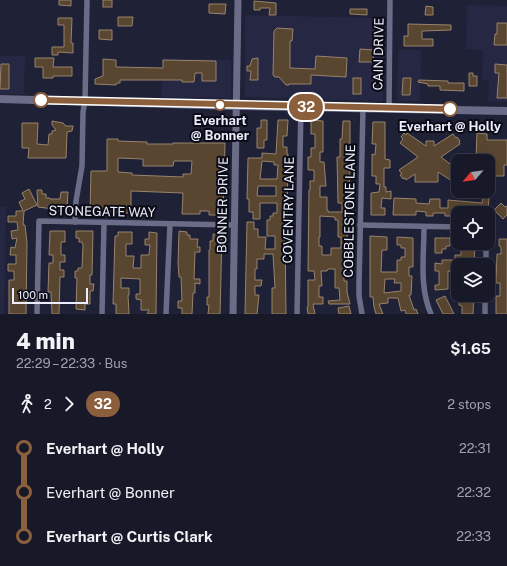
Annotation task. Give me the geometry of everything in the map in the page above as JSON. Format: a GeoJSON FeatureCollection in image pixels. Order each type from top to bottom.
{"type":"FeatureCollection","features":[{"type":"Feature","properties":{"kind":"main road"},"geometry":{"type":"LineString","coordinates":[[0,99],[237,106],[507,111]]}},
{"type":"Feature","properties":{"kind":"street"},"geometry":{"type":"LineString","coordinates":[[75,222],[76,201],[82,166],[87,0]]}},
{"type":"Feature","properties":{"kind":"street","name":"BONNER DRIVE"},"geometry":{"type":"LineString","coordinates":[[233,314],[233,225],[237,106],[238,0]]}},
{"type":"Feature","properties":{"kind":"street","name":"CAIN DRIVE"},"geometry":{"type":"LineString","coordinates":[[389,108],[390,0]]}},
{"type":"Feature","properties":{"kind":"street","name":"COVENTRY LANE"},"geometry":{"type":"LineString","coordinates":[[297,314],[300,106]]}},
{"type":"Feature","properties":{"kind":"street","name":"COBBLESTONE LANE"},"geometry":{"type":"LineString","coordinates":[[362,314],[359,296],[363,108]]}},
{"type":"Feature","properties":{"kind":"street","name":"STONEGATE WAY"},"geometry":{"type":"LineString","coordinates":[[37,314],[39,221],[233,225]]}},
{"type":"Feature","properties":{"kind":"street"},"geometry":{"type":"LineString","coordinates":[[102,314],[104,223]]}},
{"type":"Feature","properties":{"kind":"street"},"geometry":{"type":"LineString","coordinates":[[166,314],[170,224]]}},
{"type":"Feature","properties":{"kind":"street"},"geometry":{"type":"LineString","coordinates":[[360,225],[451,227]]}},
{"type":"Feature","properties":{"kind":"street"},"geometry":{"type":"LineString","coordinates":[[424,227],[423,286],[424,296],[431,314]]}},
{"type":"Feature","properties":{"kind":"street"},"geometry":{"type":"LineString","coordinates":[[484,314],[485,302]]}},
{"type":"Feature","properties":{"kind":"shaded area"},"geometry":{"type":"Polygon","coordinates":[[[467,5],[507,6],[507,102],[488,101],[489,80],[482,80],[483,50],[466,49],[467,5]]]}},
{"type":"Feature","properties":{"kind":"shaded area"},"geometry":{"type":"Polygon","coordinates":[[[245,15],[381,18],[381,47],[384,48],[384,64],[382,64],[383,101],[245,97],[245,15]]]}},
{"type":"Feature","properties":{"kind":"shaded area"},"geometry":{"type":"Polygon","coordinates":[[[398,50],[421,50],[420,101],[397,101],[398,50]]]}},
{"type":"Feature","properties":{"kind":"shaded area"},"geometry":{"type":"Polygon","coordinates":[[[0,56],[25,56],[24,94],[0,94],[0,56]]]}},
{"type":"Feature","properties":{"kind":"shaded area"},"geometry":{"type":"Polygon","coordinates":[[[162,58],[231,60],[231,98],[162,97],[162,58]]]}},
{"type":"Feature","properties":{"kind":"shaded area"},"geometry":{"type":"Polygon","coordinates":[[[6,206],[4,314],[0,314],[0,207],[6,206]]]}},
{"type":"Feature","properties":{"kind":"building"},"geometry":{"type":"Polygon","coordinates":[[[59,0],[71,0],[71,6],[59,5],[59,0]]]}},
{"type":"Feature","properties":{"kind":"building"},"geometry":{"type":"Polygon","coordinates":[[[103,0],[112,0],[112,7],[103,7],[103,0]]]}},
{"type":"Feature","properties":{"kind":"building"},"geometry":{"type":"Polygon","coordinates":[[[254,1],[276,3],[276,15],[269,15],[270,8],[260,8],[260,10],[254,10],[254,1]]]}},
{"type":"Feature","properties":{"kind":"building"},"geometry":{"type":"Polygon","coordinates":[[[209,4],[226,4],[225,14],[209,13],[209,4]]]}},
{"type":"Feature","properties":{"kind":"building"},"geometry":{"type":"Polygon","coordinates":[[[426,6],[433,7],[433,15],[425,15],[426,6]]]}},
{"type":"Feature","properties":{"kind":"building"},"geometry":{"type":"Polygon","coordinates":[[[350,9],[367,9],[367,15],[350,14],[350,9]]]}},
{"type":"Feature","properties":{"kind":"building"},"geometry":{"type":"Polygon","coordinates":[[[118,17],[133,17],[132,26],[118,26],[118,17]]]}},
{"type":"Feature","properties":{"kind":"building"},"geometry":{"type":"Polygon","coordinates":[[[58,18],[72,18],[71,43],[73,43],[73,53],[58,52],[58,55],[52,55],[52,47],[64,47],[64,25],[58,25],[58,18]]]}},
{"type":"Feature","properties":{"kind":"building"},"geometry":{"type":"Polygon","coordinates":[[[497,23],[507,23],[507,45],[494,45],[495,34],[497,34],[497,23]]]}},
{"type":"Feature","properties":{"kind":"building"},"geometry":{"type":"Polygon","coordinates":[[[408,24],[451,25],[451,30],[422,31],[422,39],[433,39],[433,46],[404,46],[404,36],[408,36],[408,24]]]}},
{"type":"Feature","properties":{"kind":"building"},"geometry":{"type":"Polygon","coordinates":[[[277,28],[293,29],[292,41],[290,41],[290,68],[315,69],[316,56],[347,58],[346,77],[311,75],[311,84],[286,85],[279,77],[275,77],[273,75],[274,31],[277,28]]]}},
{"type":"Feature","properties":{"kind":"building"},"geometry":{"type":"Polygon","coordinates":[[[99,30],[112,30],[112,40],[99,39],[99,30]]]}},
{"type":"Feature","properties":{"kind":"building"},"geometry":{"type":"Polygon","coordinates":[[[360,49],[374,50],[373,62],[359,62],[360,49]]]}},
{"type":"Feature","properties":{"kind":"building"},"geometry":{"type":"Polygon","coordinates":[[[35,58],[54,58],[53,67],[72,67],[72,76],[53,76],[53,78],[43,78],[43,67],[35,67],[35,58]]]}},
{"type":"Feature","properties":{"kind":"building"},"geometry":{"type":"Polygon","coordinates":[[[258,58],[258,80],[250,80],[251,71],[247,71],[247,66],[250,66],[252,59],[258,58]]]}},
{"type":"Feature","properties":{"kind":"building"},"geometry":{"type":"Polygon","coordinates":[[[103,59],[116,60],[116,67],[163,68],[163,60],[216,61],[216,81],[202,81],[202,73],[195,73],[194,82],[182,82],[182,80],[120,80],[120,83],[117,83],[116,85],[95,84],[95,79],[103,76],[103,59]]]}},
{"type":"Feature","properties":{"kind":"building"},"geometry":{"type":"Polygon","coordinates":[[[1,64],[9,64],[9,89],[0,89],[1,64]]]}},
{"type":"Feature","properties":{"kind":"building"},"geometry":{"type":"Polygon","coordinates":[[[495,64],[507,65],[507,98],[497,98],[499,73],[495,73],[495,64]]]}},
{"type":"Feature","properties":{"kind":"building"},"geometry":{"type":"Polygon","coordinates":[[[469,73],[473,73],[473,76],[477,76],[477,86],[469,86],[469,73]]]}},
{"type":"Feature","properties":{"kind":"building"},"geometry":{"type":"Polygon","coordinates":[[[353,78],[361,78],[361,94],[353,94],[353,78]]]}},
{"type":"Feature","properties":{"kind":"building"},"geometry":{"type":"Polygon","coordinates":[[[403,78],[411,78],[410,95],[402,95],[403,78]]]}},
{"type":"Feature","properties":{"kind":"building"},"geometry":{"type":"Polygon","coordinates":[[[419,80],[464,83],[464,91],[440,90],[440,86],[428,86],[428,84],[418,82],[419,80]]]}},
{"type":"Feature","properties":{"kind":"building"},"geometry":{"type":"Polygon","coordinates":[[[261,120],[267,120],[267,140],[264,140],[264,148],[257,148],[257,128],[261,128],[261,120]]]}},
{"type":"Feature","properties":{"kind":"building"},"geometry":{"type":"Polygon","coordinates":[[[278,120],[288,120],[287,136],[283,136],[283,147],[287,147],[288,154],[287,232],[285,232],[286,314],[272,314],[272,288],[275,288],[273,254],[264,254],[264,259],[257,259],[257,269],[255,269],[255,280],[262,280],[261,286],[255,286],[255,295],[259,295],[257,314],[245,314],[247,222],[254,222],[254,229],[258,229],[258,237],[266,237],[265,249],[275,249],[275,236],[267,236],[267,220],[270,220],[270,216],[273,216],[273,213],[277,213],[277,203],[260,203],[260,219],[253,219],[253,212],[249,212],[249,199],[247,199],[248,158],[262,158],[262,153],[276,154],[278,120]],[[262,161],[260,179],[277,179],[278,165],[274,165],[274,162],[262,161]],[[258,186],[257,196],[276,196],[276,186],[258,186]]]}},
{"type":"Feature","properties":{"kind":"building"},"geometry":{"type":"Polygon","coordinates":[[[311,120],[323,121],[323,152],[320,152],[320,162],[324,162],[326,186],[320,186],[320,197],[327,197],[328,212],[342,212],[342,203],[338,203],[337,157],[340,157],[340,139],[342,139],[343,121],[350,121],[349,220],[347,241],[348,262],[344,262],[344,281],[347,281],[347,292],[350,304],[329,304],[328,301],[340,300],[339,288],[335,288],[335,269],[321,271],[322,286],[319,286],[319,297],[323,297],[323,304],[313,304],[315,314],[308,314],[307,307],[308,280],[315,280],[314,271],[308,271],[309,190],[310,181],[314,181],[314,170],[308,170],[308,157],[311,157],[311,148],[315,148],[315,134],[311,134],[311,120]],[[320,216],[319,246],[322,246],[322,255],[331,255],[331,248],[341,248],[341,237],[338,237],[338,220],[335,220],[335,217],[320,216]]]}},
{"type":"Feature","properties":{"kind":"building"},"geometry":{"type":"Polygon","coordinates":[[[52,121],[63,123],[66,126],[73,126],[72,131],[67,132],[66,158],[28,158],[29,148],[22,148],[22,123],[38,123],[37,144],[48,145],[49,134],[52,134],[52,131],[56,130],[52,125],[52,121]]]}},
{"type":"Feature","properties":{"kind":"building"},"geometry":{"type":"Polygon","coordinates":[[[373,122],[385,122],[385,159],[390,160],[390,168],[384,168],[384,187],[386,187],[386,192],[391,191],[391,199],[382,198],[381,208],[385,208],[385,215],[371,215],[371,193],[379,192],[380,184],[376,184],[376,176],[372,176],[372,154],[375,155],[376,144],[372,144],[373,122]]]}},
{"type":"Feature","properties":{"kind":"building"},"geometry":{"type":"Polygon","coordinates":[[[404,133],[406,135],[407,133],[426,146],[426,141],[434,141],[434,146],[453,134],[456,138],[457,137],[460,144],[441,157],[451,165],[451,180],[438,172],[438,182],[415,182],[415,174],[406,180],[405,178],[403,179],[399,170],[418,157],[400,143],[403,139],[401,137],[404,133]]]}},
{"type":"Feature","properties":{"kind":"building"},"geometry":{"type":"Polygon","coordinates":[[[477,133],[487,134],[487,140],[507,140],[507,165],[504,165],[504,176],[495,176],[495,154],[476,154],[477,133]]]}},
{"type":"Feature","properties":{"kind":"building"},"geometry":{"type":"Polygon","coordinates":[[[107,139],[147,142],[147,144],[225,143],[223,215],[209,215],[209,211],[200,211],[200,214],[182,214],[183,193],[131,191],[131,213],[90,212],[91,171],[107,171],[107,139]],[[118,158],[118,172],[132,173],[132,175],[183,177],[183,174],[191,174],[192,161],[174,161],[173,166],[143,166],[143,159],[118,158]]]}},
{"type":"Feature","properties":{"kind":"building"},"geometry":{"type":"Polygon","coordinates":[[[29,189],[37,205],[24,211],[23,225],[25,225],[27,243],[26,314],[9,314],[9,280],[14,280],[14,271],[8,271],[8,264],[16,264],[16,255],[10,255],[11,247],[15,248],[17,238],[12,239],[11,231],[18,230],[17,222],[8,222],[8,216],[16,216],[16,211],[23,211],[19,202],[25,199],[22,193],[29,189]]]}},
{"type":"Feature","properties":{"kind":"building"},"geometry":{"type":"Polygon","coordinates":[[[37,190],[42,190],[42,194],[46,194],[46,198],[50,199],[60,199],[61,192],[68,192],[67,208],[60,207],[60,211],[53,211],[53,209],[38,207],[37,190]]]}},
{"type":"Feature","properties":{"kind":"building"},"geometry":{"type":"Polygon","coordinates":[[[394,198],[416,199],[416,203],[429,204],[430,199],[440,199],[440,208],[448,208],[448,200],[482,203],[483,198],[489,198],[488,206],[451,206],[451,216],[445,216],[445,213],[433,213],[433,216],[426,216],[426,212],[416,211],[416,215],[393,215],[394,198]]]}},
{"type":"Feature","properties":{"kind":"building"},"geometry":{"type":"Polygon","coordinates":[[[501,203],[505,207],[507,206],[507,215],[503,219],[495,211],[501,203]]]}},
{"type":"Feature","properties":{"kind":"building"},"geometry":{"type":"Polygon","coordinates":[[[50,231],[65,231],[65,242],[61,242],[61,255],[65,255],[65,262],[60,262],[60,270],[64,270],[64,277],[60,277],[59,314],[52,314],[51,292],[48,292],[49,263],[53,263],[53,255],[49,255],[50,231]]]}},
{"type":"Feature","properties":{"kind":"building"},"geometry":{"type":"Polygon","coordinates":[[[76,231],[93,231],[92,275],[90,275],[90,284],[94,284],[93,291],[90,291],[90,304],[85,304],[85,310],[76,309],[77,278],[75,278],[75,271],[78,271],[78,268],[82,268],[83,245],[82,242],[79,242],[79,238],[76,238],[76,231]]]}},
{"type":"Feature","properties":{"kind":"building"},"geometry":{"type":"Polygon","coordinates":[[[179,231],[187,232],[187,235],[190,235],[190,239],[198,239],[197,247],[200,247],[200,252],[195,252],[194,279],[200,279],[200,284],[195,283],[192,314],[182,314],[182,308],[178,308],[178,301],[182,301],[181,277],[179,277],[178,263],[179,231]]]}},
{"type":"Feature","properties":{"kind":"building"},"geometry":{"type":"Polygon","coordinates":[[[118,232],[132,232],[132,244],[126,244],[126,256],[134,256],[133,268],[141,268],[141,255],[149,255],[150,245],[145,245],[145,239],[149,239],[149,232],[157,233],[156,314],[147,314],[149,310],[141,310],[141,300],[136,299],[136,294],[140,294],[140,279],[121,278],[121,288],[129,288],[129,314],[116,314],[116,304],[113,304],[115,236],[118,236],[118,232]]]}},
{"type":"Feature","properties":{"kind":"building"},"geometry":{"type":"Polygon","coordinates":[[[213,234],[222,234],[220,314],[208,314],[209,305],[207,305],[207,297],[209,297],[209,250],[210,241],[213,241],[213,234]]]}},
{"type":"Feature","properties":{"kind":"building"},"geometry":{"type":"Polygon","coordinates":[[[370,236],[387,237],[387,250],[382,250],[381,272],[397,272],[397,260],[401,260],[401,257],[405,257],[405,248],[401,248],[401,245],[397,245],[397,237],[413,238],[413,267],[409,267],[409,276],[412,276],[411,295],[409,295],[414,310],[416,309],[418,314],[406,314],[405,310],[401,311],[398,298],[388,298],[388,303],[379,304],[383,314],[376,314],[373,297],[370,297],[370,236]],[[385,279],[384,293],[401,291],[401,283],[394,283],[395,279],[385,279]]]}},
{"type":"Feature","properties":{"kind":"building"},"geometry":{"type":"Polygon","coordinates":[[[435,238],[450,238],[450,246],[446,246],[446,249],[442,249],[442,253],[435,253],[435,238]]]}},
{"type":"Feature","properties":{"kind":"building"},"geometry":{"type":"Polygon","coordinates":[[[499,239],[507,239],[507,314],[496,314],[496,296],[500,296],[500,283],[496,283],[497,254],[501,254],[499,239]]]}},
{"type":"Feature","properties":{"kind":"building"},"geometry":{"type":"Polygon","coordinates":[[[461,250],[475,250],[474,258],[455,258],[455,255],[461,255],[461,250]]]}},
{"type":"Feature","properties":{"kind":"building"},"geometry":{"type":"Polygon","coordinates":[[[442,260],[451,260],[451,272],[448,271],[448,289],[435,290],[435,285],[439,285],[439,271],[435,271],[435,263],[442,264],[442,260]]]}},
{"type":"Feature","properties":{"kind":"building"},"geometry":{"type":"Polygon","coordinates":[[[445,296],[454,314],[443,314],[436,300],[445,296]]]}},
{"type":"Feature","properties":{"kind":"building"},"geometry":{"type":"Polygon","coordinates":[[[459,302],[474,302],[473,314],[462,314],[462,306],[459,305],[459,302]]]}},
{"type":"Feature","properties":{"kind":"building"},"geometry":{"type":"Polygon","coordinates":[[[349,306],[351,314],[339,314],[338,308],[349,306]]]}},
{"type":"Feature","properties":{"kind":"bus line","name":"32"},"geometry":{"type":"LineString","coordinates":[[41,100],[237,106],[450,109]]}},
{"type":"Feature","properties":{"kind":"place","name":"Everhart @ Bonner"},"geometry":{"type":"Point","coordinates":[220,105]}},
{"type":"Feature","properties":{"kind":"place","name":"Everhart @ Holly"},"geometry":{"type":"Point","coordinates":[450,109]}}]}
